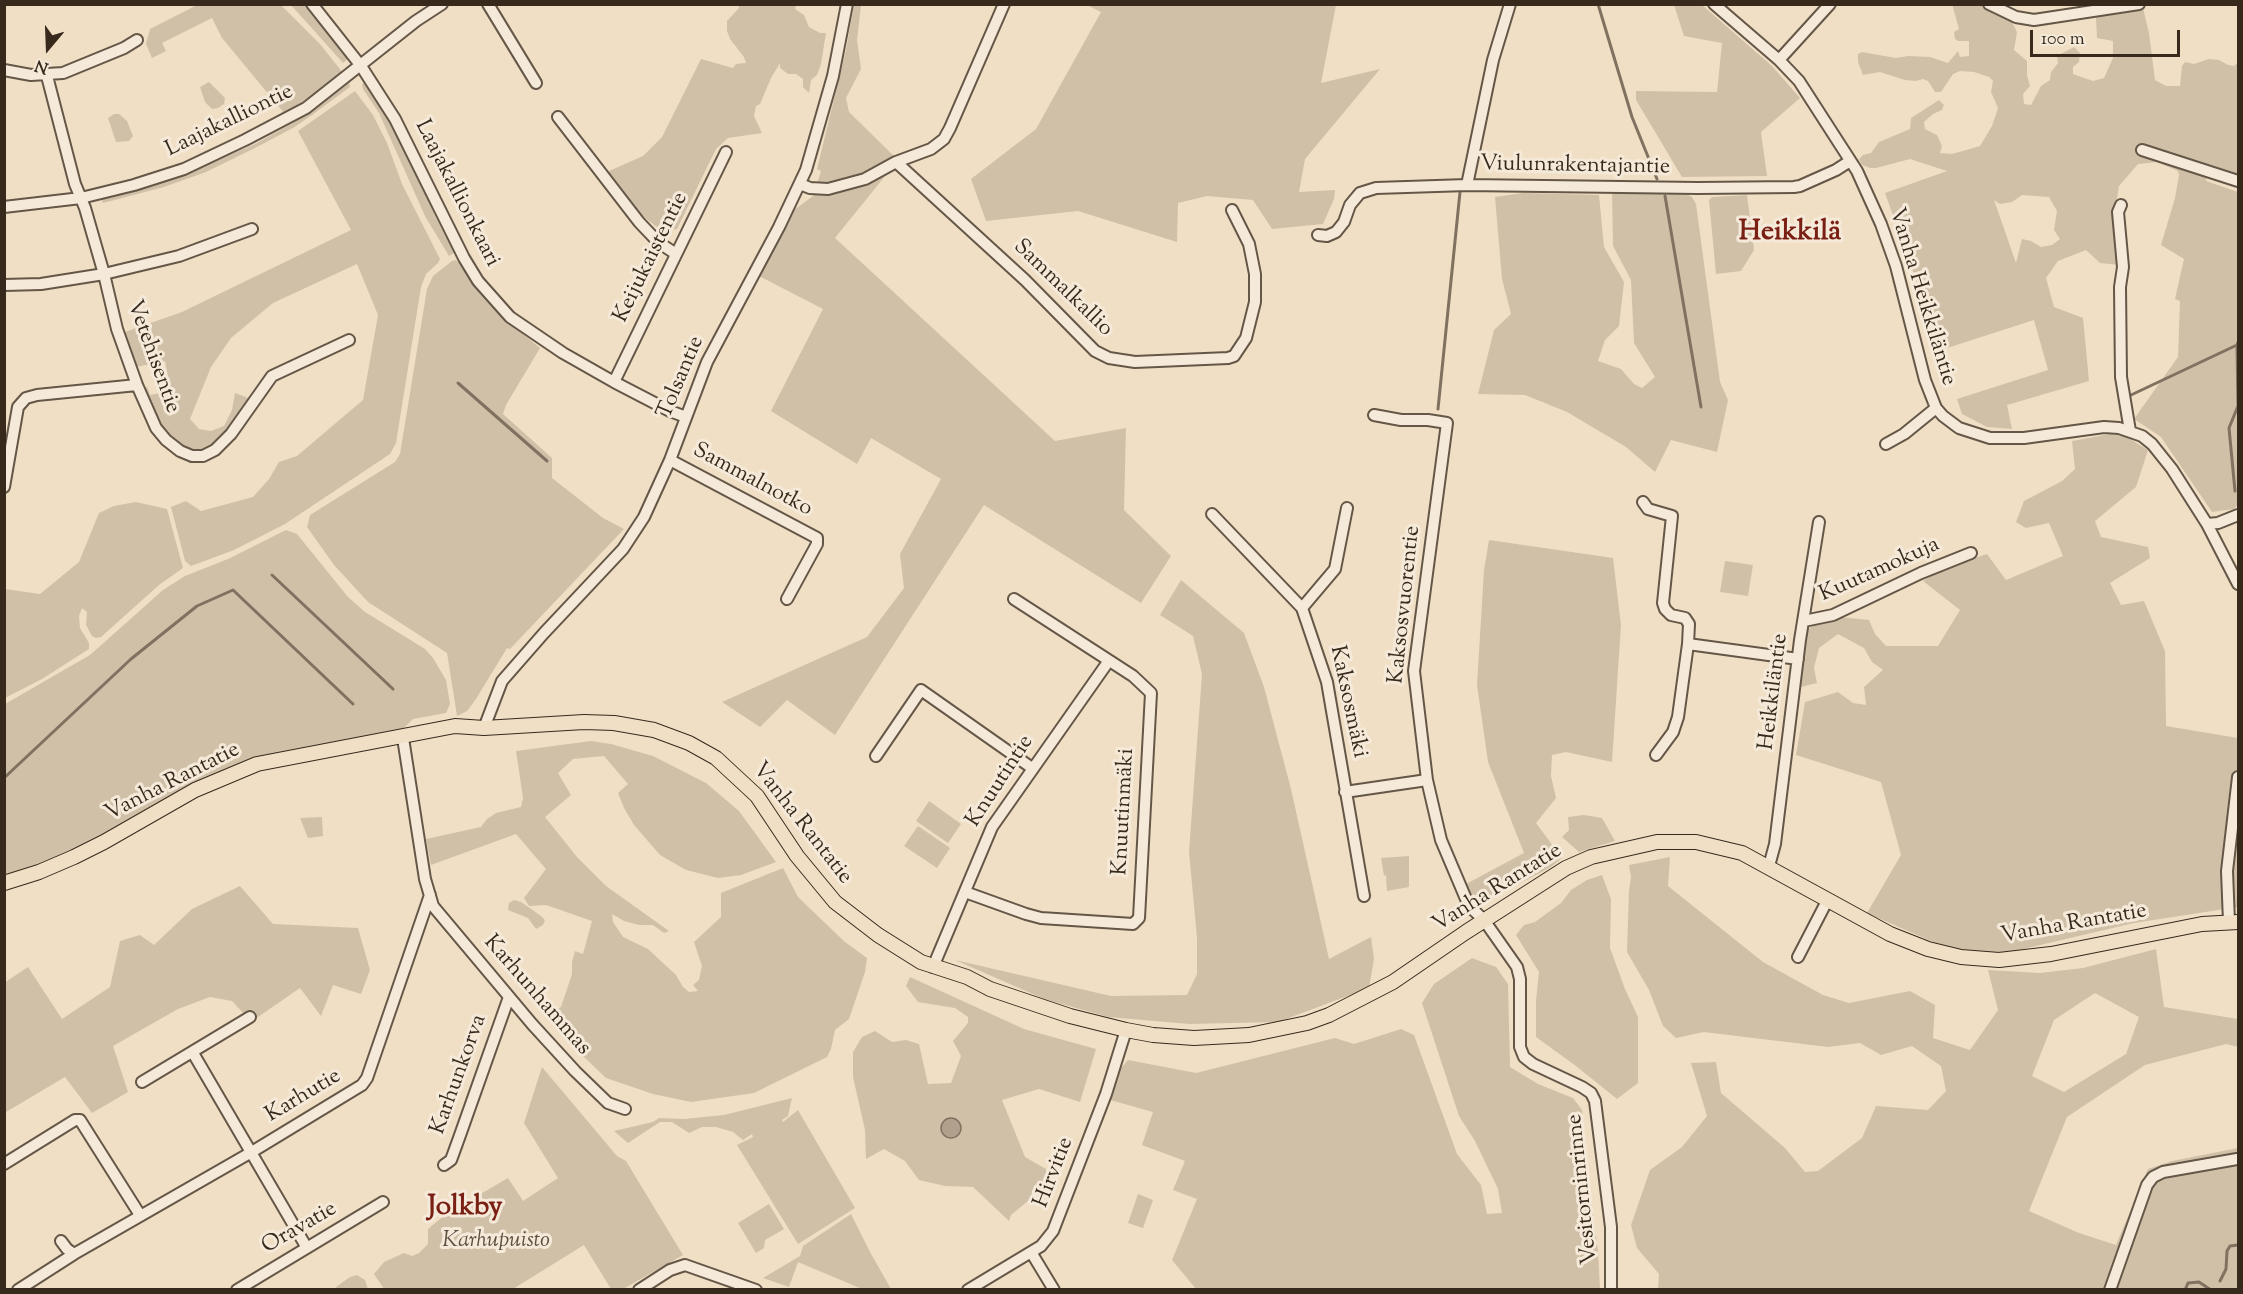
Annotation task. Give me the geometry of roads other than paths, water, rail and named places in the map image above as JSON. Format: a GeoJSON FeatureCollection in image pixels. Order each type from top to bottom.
{"type":"FeatureCollection","features":[{"type":"Feature","properties":{"kind":"main road","name":"Vanha Rantatie"},"geometry":{"type":"LineString","coordinates":[[4,883],[39,872],[74,857],[195,790],[257,764],[403,738],[456,735],[484,728],[567,722],[614,723],[663,732],[702,750],[726,766],[757,796],[797,856],[835,902],[890,944],[933,967],[967,977],[990,989],[1070,1016],[1126,1030],[1185,1037],[1224,1037],[1250,1035],[1306,1023],[1357,1002],[1393,982],[1566,868],[1591,857],[1657,842],[1696,842],[1742,853],[1890,934],[1928,949],[1953,955],[1982,959],[2051,954],[2202,924],[2234,922]]}},
{"type":"Feature","properties":{"kind":"street","name":"Laajakallionkaari"},"geometry":{"type":"LineString","coordinates":[[312,4],[361,66],[395,119],[464,258],[478,281],[510,317],[563,353],[614,382],[686,417]]}},
{"type":"Feature","properties":{"kind":"street","name":"Laajakalliontie"},"geometry":{"type":"LineString","coordinates":[[4,207],[81,198],[134,185],[184,169],[306,108],[416,21],[442,4]]}},
{"type":"Feature","properties":{"kind":"street"},"geometry":{"type":"LineString","coordinates":[[488,4],[536,83]]}},
{"type":"Feature","properties":{"kind":"street","name":"Tolsantie"},"geometry":{"type":"LineString","coordinates":[[484,728],[502,681],[635,533],[670,459],[707,362],[800,184],[812,155],[825,109],[847,4]]}},
{"type":"Feature","properties":{"kind":"street"},"geometry":{"type":"LineString","coordinates":[[800,184],[810,188],[828,189],[865,179],[896,162],[931,149],[944,139],[1004,4]]}},
{"type":"Feature","properties":{"kind":"street"},"geometry":{"type":"LineString","coordinates":[[1467,184],[1492,60],[1510,4]]}},
{"type":"Feature","properties":{"kind":"street","name":"Vanha Heikkiläntie"},"geometry":{"type":"LineString","coordinates":[[1714,4],[1779,60],[1799,81],[1857,171],[1881,224],[1896,266],[1925,380],[1936,408],[1959,428],[1990,438],[2024,438],[2104,427],[2130,431],[2151,444],[2172,469],[2207,524],[2238,584]]}},
{"type":"Feature","properties":{"kind":"street"},"geometry":{"type":"LineString","coordinates":[[1779,60],[1830,4]]}},
{"type":"Feature","properties":{"kind":"street"},"geometry":{"type":"LineString","coordinates":[[1989,4],[2016,17],[2034,20],[2139,4]]}},
{"type":"Feature","properties":{"kind":"street"},"geometry":{"type":"LineString","coordinates":[[4,70],[47,76],[78,69],[137,40]]}},
{"type":"Feature","properties":{"kind":"street","name":"Vetehisentie"},"geometry":{"type":"LineString","coordinates":[[47,76],[104,274],[117,329],[137,385],[156,428],[166,440],[180,451],[192,456],[203,456],[215,450],[231,434],[272,376],[349,340]]}},
{"type":"Feature","properties":{"kind":"street"},"geometry":{"type":"LineString","coordinates":[[558,117],[639,222],[658,242],[676,254]]}},
{"type":"Feature","properties":{"kind":"street"},"geometry":{"type":"LineString","coordinates":[[2142,150],[2238,181]]}},
{"type":"Feature","properties":{"kind":"street","name":"Keijukaistentie"},"geometry":{"type":"LineString","coordinates":[[614,382],[726,152]]}},
{"type":"Feature","properties":{"kind":"street","name":"Viulunrakentajantie"},"geometry":{"type":"LineString","coordinates":[[1318,236],[1327,236],[1336,232],[1344,222],[1350,205],[1360,193],[1376,188],[1467,184],[1698,188],[1794,187],[1836,170],[1850,161]]}},
{"type":"Feature","properties":{"kind":"street","name":"Sammalkallio"},"geometry":{"type":"LineString","coordinates":[[896,162],[1008,264],[1095,351],[1109,358],[1136,362],[1234,356],[1246,338],[1256,289],[1249,244],[1232,210]]}},
{"type":"Feature","properties":{"kind":"street"},"geometry":{"type":"LineString","coordinates":[[2121,205],[2118,212],[2123,267],[2120,294],[2121,377],[2130,431]]}},
{"type":"Feature","properties":{"kind":"street"},"geometry":{"type":"LineString","coordinates":[[4,285],[41,284],[104,274],[179,256],[252,229]]}},
{"type":"Feature","properties":{"kind":"street"},"geometry":{"type":"LineString","coordinates":[[4,487],[18,407],[26,398],[37,394],[137,385]]}},
{"type":"Feature","properties":{"kind":"street"},"geometry":{"type":"LineString","coordinates":[[1886,444],[1904,434],[1936,408]]}},
{"type":"Feature","properties":{"kind":"street","name":"Kaksosvuorentie"},"geometry":{"type":"LineString","coordinates":[[1374,416],[1447,423],[1414,671],[1427,780],[1441,840],[1470,908],[1485,920]]}},
{"type":"Feature","properties":{"kind":"street","name":"Sammalnotko"},"geometry":{"type":"LineString","coordinates":[[670,459],[818,538],[817,544],[786,599]]}},
{"type":"Feature","properties":{"kind":"street"},"geometry":{"type":"LineString","coordinates":[[1643,502],[1648,509],[1672,516],[1663,603],[1671,615],[1685,618],[1689,624],[1677,717],[1673,732],[1656,754]]}},
{"type":"Feature","properties":{"kind":"street"},"geometry":{"type":"LineString","coordinates":[[1302,609],[1335,569],[1347,508]]}},
{"type":"Feature","properties":{"kind":"street","name":"Kaksosmäki"},"geometry":{"type":"LineString","coordinates":[[1212,514],[1302,609],[1327,682],[1364,896]]}},
{"type":"Feature","properties":{"kind":"street"},"geometry":{"type":"LineString","coordinates":[[2207,524],[2218,523],[2238,515]]}},
{"type":"Feature","properties":{"kind":"street","name":"Heikkiläntie"},"geometry":{"type":"LineString","coordinates":[[1769,866],[1777,826],[1798,659],[1819,522]]}},
{"type":"Feature","properties":{"kind":"street","name":"Kuutamokuja"},"geometry":{"type":"LineString","coordinates":[[1804,621],[1833,615],[1922,573],[1971,554]]}},
{"type":"Feature","properties":{"kind":"street","name":"Knuutinmäki"},"geometry":{"type":"LineString","coordinates":[[965,892],[1041,918],[1133,924],[1138,921],[1151,693],[1133,676],[1108,662],[1014,599]]}},
{"type":"Feature","properties":{"kind":"street"},"geometry":{"type":"LineString","coordinates":[[1688,644],[1798,659]]}},
{"type":"Feature","properties":{"kind":"street","name":"Knuutintie"},"geometry":{"type":"LineString","coordinates":[[933,967],[992,826],[1108,662]]}},
{"type":"Feature","properties":{"kind":"street"},"geometry":{"type":"LineString","coordinates":[[876,756],[921,690],[1032,768]]}},
{"type":"Feature","properties":{"kind":"street"},"geometry":{"type":"LineString","coordinates":[[403,738],[425,879],[430,895]]}},
{"type":"Feature","properties":{"kind":"street"},"geometry":{"type":"LineString","coordinates":[[2234,922],[2227,872],[2238,777]]}},
{"type":"Feature","properties":{"kind":"street","name":"Kaksosmäki"},"geometry":{"type":"LineString","coordinates":[[1345,792],[1427,780]]}},
{"type":"Feature","properties":{"kind":"street","name":"Karhunhammas"},"geometry":{"type":"LineString","coordinates":[[430,895],[438,913],[509,997],[598,1095],[608,1103],[625,1109]]}},
{"type":"Feature","properties":{"kind":"street","name":"Karhutie"},"geometry":{"type":"LineString","coordinates":[[18,1290],[32,1286],[74,1254],[250,1153],[365,1082],[430,895]]}},
{"type":"Feature","properties":{"kind":"street"},"geometry":{"type":"LineString","coordinates":[[1798,957],[1827,901]]}},
{"type":"Feature","properties":{"kind":"street","name":"Vesitorninrinne"},"geometry":{"type":"LineString","coordinates":[[1485,920],[1519,973],[1520,1047],[1524,1057],[1533,1064],[1582,1087],[1595,1101],[1611,1227],[1611,1290]]}},
{"type":"Feature","properties":{"kind":"street","name":"Karhunkorva"},"geometry":{"type":"LineString","coordinates":[[444,1165],[451,1160],[509,997]]}},
{"type":"Feature","properties":{"kind":"street"},"geometry":{"type":"LineString","coordinates":[[142,1082],[250,1017]]}},
{"type":"Feature","properties":{"kind":"street","name":"Hirvitie"},"geometry":{"type":"LineString","coordinates":[[968,1290],[1047,1240],[1056,1224],[1106,1094],[1126,1030]]}},
{"type":"Feature","properties":{"kind":"street"},"geometry":{"type":"LineString","coordinates":[[193,1053],[307,1248]]}},
{"type":"Feature","properties":{"kind":"street"},"geometry":{"type":"LineString","coordinates":[[4,1164],[75,1120],[80,1120],[140,1215]]}},
{"type":"Feature","properties":{"kind":"street"},"geometry":{"type":"LineString","coordinates":[[2110,1290],[2147,1185],[2153,1177],[2163,1172],[2237,1159]]}},
{"type":"Feature","properties":{"kind":"street","name":"Oravatie"},"geometry":{"type":"LineString","coordinates":[[237,1290],[383,1202]]}},
{"type":"Feature","properties":{"kind":"street"},"geometry":{"type":"LineString","coordinates":[[61,1241],[74,1254]]}},
{"type":"Feature","properties":{"kind":"street"},"geometry":{"type":"LineString","coordinates":[[1031,1252],[1054,1290]]}},
{"type":"Feature","properties":{"kind":"street"},"geometry":{"type":"LineString","coordinates":[[639,1290],[670,1270],[685,1265],[756,1290]]}},
{"type":"Feature","properties":{"kind":"waterway"},"geometry":{"type":"LineString","coordinates":[[1598,4],[1632,117],[1657,179]]}},
{"type":"Feature","properties":{"kind":"waterway"},"geometry":{"type":"LineString","coordinates":[[1438,409],[1460,192]]}},
{"type":"Feature","properties":{"kind":"waterway"},"geometry":{"type":"LineString","coordinates":[[1665,196],[1701,407]]}},
{"type":"Feature","properties":{"kind":"waterway"},"geometry":{"type":"LineString","coordinates":[[2131,395],[2237,345],[2238,342]]}},
{"type":"Feature","properties":{"kind":"waterway"},"geometry":{"type":"LineString","coordinates":[[2235,491],[2229,428],[2238,406],[2237,345]]}},
{"type":"Feature","properties":{"kind":"waterway"},"geometry":{"type":"LineString","coordinates":[[458,383],[547,461]]}},
{"type":"Feature","properties":{"kind":"waterway"},"geometry":{"type":"LineString","coordinates":[[272,575],[393,689]]}},
{"type":"Feature","properties":{"kind":"waterway"},"geometry":{"type":"LineString","coordinates":[[4,778],[131,659],[197,606],[233,590],[353,704]]}},
{"type":"Feature","properties":{"kind":"waterway"},"geometry":{"type":"LineString","coordinates":[[2220,1281],[2226,1269],[2227,1251],[2230,1246],[2238,1245]]}},
{"type":"Feature","properties":{"kind":"waterway"},"geometry":{"type":"LineString","coordinates":[[2185,1290],[2188,1283],[2199,1282],[2211,1290]]}},
{"type":"Feature","properties":{"kind":"district","name":"Heikkilä"},"geometry":{"type":"Point","coordinates":[1790,234]}},
{"type":"Feature","properties":{"kind":"district","name":"Jolkby"},"geometry":{"type":"Point","coordinates":[465,1209]}},
{"type":"Feature","properties":{"kind":"park label","name":"Karhupuisto"},"geometry":{"type":"Point","coordinates":[496,1242]}}]}
